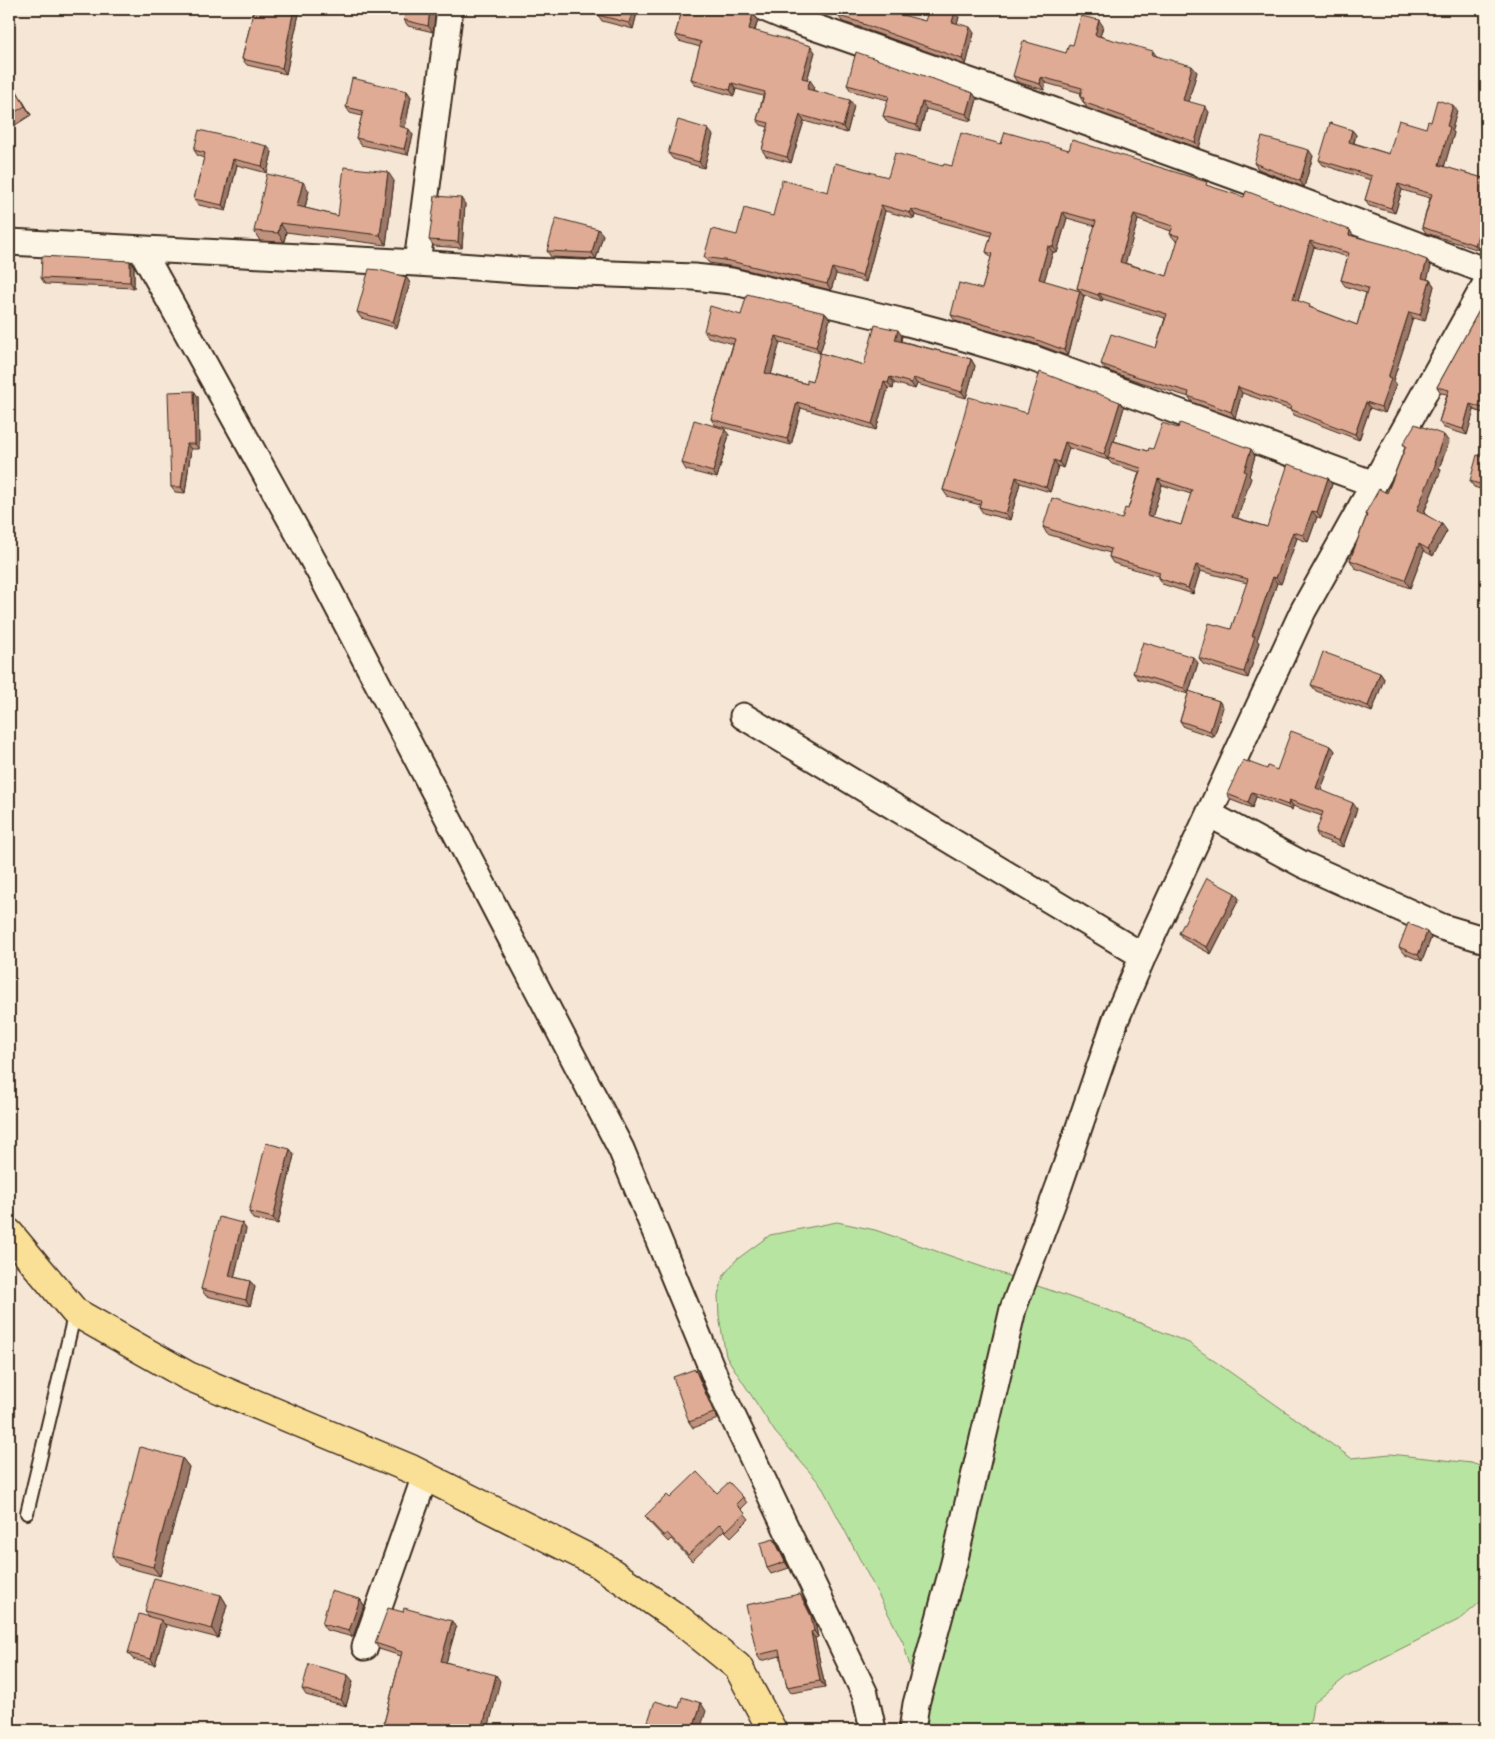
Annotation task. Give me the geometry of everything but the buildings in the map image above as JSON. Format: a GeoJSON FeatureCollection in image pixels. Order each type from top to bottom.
{"type":"FeatureCollection","features":[{"type":"Feature","properties":{"kind":"highway"},"geometry":{"type":"LineString","coordinates":[[9,1233],[75,1312],[188,1376],[425,1476],[598,1563],[680,1620],[738,1667],[772,1730]]}},
{"type":"Feature","properties":{"kind":"street"},"geometry":{"type":"LineString","coordinates":[[417,263],[450,9]]}},
{"type":"Feature","properties":{"kind":"street"},"geometry":{"type":"LineString","coordinates":[[766,9],[785,18],[1092,124],[1486,270]]}},
{"type":"Feature","properties":{"kind":"street"},"geometry":{"type":"LineString","coordinates":[[9,242],[417,263],[529,271],[694,277],[731,281],[968,338],[1032,358],[1374,484]]}},
{"type":"Feature","properties":{"kind":"street"},"geometry":{"type":"LineString","coordinates":[[141,249],[320,573],[621,1149],[724,1398],[865,1694],[873,1730]]}},
{"type":"Feature","properties":{"kind":"street"},"geometry":{"type":"LineString","coordinates":[[912,1730],[916,1704],[954,1563],[1013,1309],[1059,1186],[1116,1019],[1143,956],[1303,611],[1486,282]]}},
{"type":"Feature","properties":{"kind":"street"},"geometry":{"type":"LineString","coordinates":[[743,716],[1143,956]]}},
{"type":"Feature","properties":{"kind":"street"},"geometry":{"type":"LineString","coordinates":[[1209,814],[1302,864],[1442,927],[1486,940]]}},
{"type":"Feature","properties":{"kind":"street"},"geometry":{"type":"LineString","coordinates":[[365,1647],[425,1476]]}},
{"type":"Feature","properties":{"kind":"lane"},"geometry":{"type":"LineString","coordinates":[[26,1513],[75,1312]]}},
{"type":"Feature","properties":{"kind":"green space"},"geometry":{"type":"Polygon","coordinates":[[[837,1222],[875,1230],[1116,1313],[1189,1343],[1351,1458],[1390,1454],[1471,1463],[1486,1468],[1486,1597],[1462,1618],[1347,1676],[1313,1704],[1309,1730],[928,1730],[903,1642],[821,1485],[775,1432],[726,1356],[719,1316],[718,1295],[724,1275],[736,1260],[770,1235],[837,1222]]]}}]}
